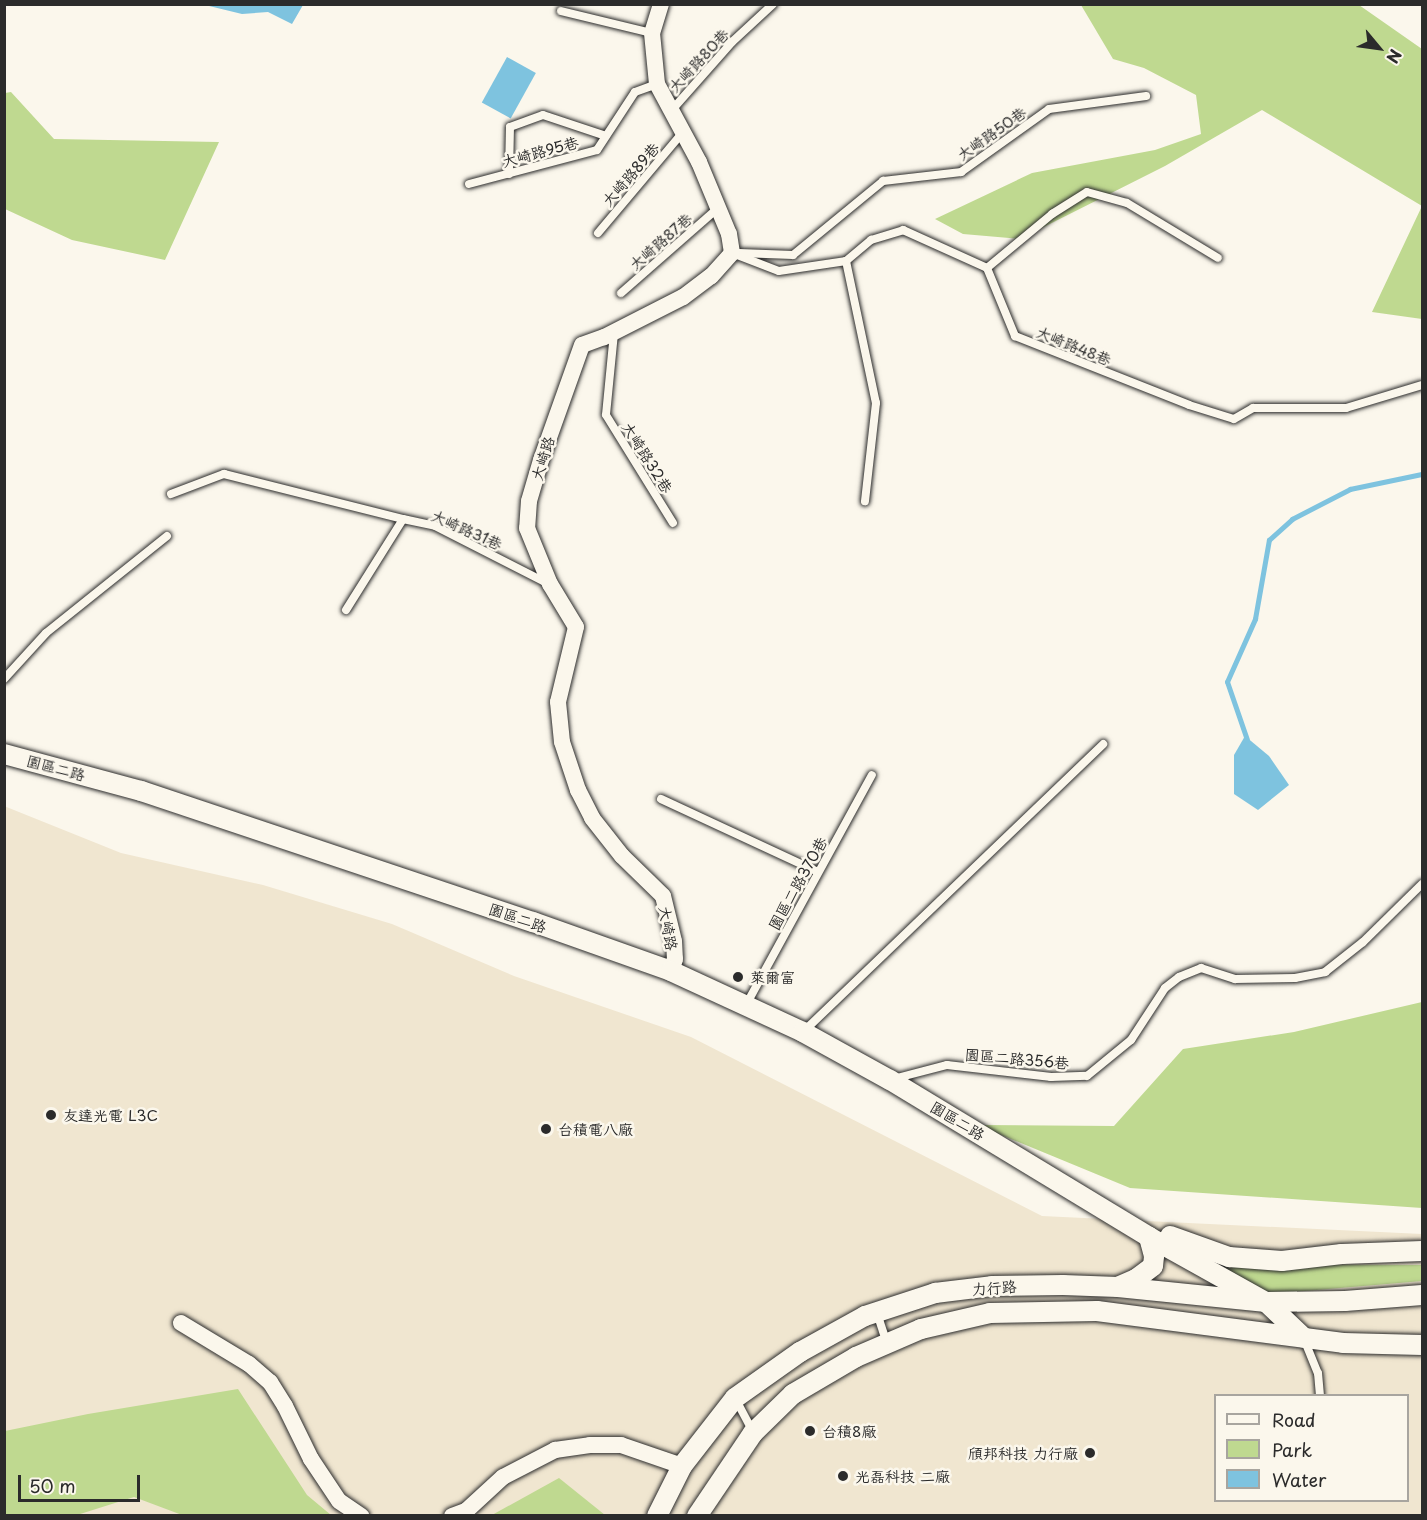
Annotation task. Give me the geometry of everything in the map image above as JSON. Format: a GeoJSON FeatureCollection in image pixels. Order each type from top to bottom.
{"type":"FeatureCollection","features":[{"type":"Feature","properties":{"kind":"street"},"geometry":{"type":"LineString","coordinates":[[661,4],[652,33],[657,84],[699,162],[729,234],[732,253]]}},
{"type":"Feature","properties":{"kind":"street","name":"大崎路"},"geometry":{"type":"LineString","coordinates":[[671,971],[675,959],[674,941],[663,896],[622,856],[592,819],[578,790],[562,742],[558,702],[576,627],[550,584],[527,528],[529,501],[561,399],[582,345],[614,332],[692,292],[732,253]]}},
{"type":"Feature","properties":{"kind":"street","name":"園區二路"},"geometry":{"type":"LineString","coordinates":[[4,754],[141,791],[533,922],[671,971],[804,1032],[1141,1226],[1230,1257],[1282,1261],[1342,1254],[1422,1251]]}},
{"type":"Feature","properties":{"kind":"street","name":"園區二路"},"geometry":{"type":"LineString","coordinates":[[1004,1147],[1149,1237],[1266,1302],[1304,1338]]}},
{"type":"Feature","properties":{"kind":"street"},"geometry":{"type":"LineString","coordinates":[[1118,1287],[1137,1279],[1153,1266],[1154,1256],[1149,1237]]}},
{"type":"Feature","properties":{"kind":"street","name":"力行路"},"geometry":{"type":"LineString","coordinates":[[657,1515],[682,1466],[735,1398],[800,1352],[865,1316],[936,1293],[992,1286],[1118,1287],[1266,1302],[1345,1301],[1422,1295]]}},
{"type":"Feature","properties":{"kind":"street","name":"力行路"},"geometry":{"type":"LineString","coordinates":[[697,1515],[753,1433],[793,1394],[856,1357],[921,1329],[990,1313],[1032,1310],[1097,1311],[1343,1343],[1422,1345]]}},
{"type":"Feature","properties":{"kind":"street"},"geometry":{"type":"LineString","coordinates":[[181,1323],[249,1364],[270,1382],[311,1459],[339,1501],[361,1515]]}},
{"type":"Feature","properties":{"kind":"street"},"geometry":{"type":"LineString","coordinates":[[452,1515],[466,1511],[503,1477],[555,1450],[590,1445],[621,1445],[682,1466]]}},
{"type":"Feature","properties":{"kind":"lane","name":"大崎路80巷"},"geometry":{"type":"LineString","coordinates":[[670,111],[732,42],[773,4]]}},
{"type":"Feature","properties":{"kind":"lane"},"geometry":{"type":"LineString","coordinates":[[561,11],[652,33]]}},
{"type":"Feature","properties":{"kind":"lane","name":"大崎路95巷"},"geometry":{"type":"LineString","coordinates":[[469,184],[597,150],[635,92],[657,84]]}},
{"type":"Feature","properties":{"kind":"lane","name":"大崎路50巷"},"geometry":{"type":"LineString","coordinates":[[732,253],[793,255],[883,181],[961,172],[1048,109],[1146,96]]}},
{"type":"Feature","properties":{"kind":"lane"},"geometry":{"type":"LineString","coordinates":[[509,174],[510,127],[543,115],[606,136]]}},
{"type":"Feature","properties":{"kind":"lane","name":"大崎路89巷"},"geometry":{"type":"LineString","coordinates":[[598,233],[684,132]]}},
{"type":"Feature","properties":{"kind":"lane"},"geometry":{"type":"LineString","coordinates":[[732,253],[779,271],[846,261],[871,240],[903,230],[987,268],[1052,214],[1087,192],[1127,203],[1218,258]]}},
{"type":"Feature","properties":{"kind":"lane","name":"大崎路87巷"},"geometry":{"type":"LineString","coordinates":[[621,293],[717,209]]}},
{"type":"Feature","properties":{"kind":"lane"},"geometry":{"type":"LineString","coordinates":[[846,261],[876,403],[866,501]]}},
{"type":"Feature","properties":{"kind":"lane","name":"大崎路48巷"},"geometry":{"type":"LineString","coordinates":[[987,268],[1016,336],[1189,405],[1234,419],[1253,408],[1346,408],[1422,385]]}},
{"type":"Feature","properties":{"kind":"lane","name":"大崎路32巷"},"geometry":{"type":"LineString","coordinates":[[614,332],[606,414],[673,523]]}},
{"type":"Feature","properties":{"kind":"lane","name":"大崎路31巷"},"geometry":{"type":"LineString","coordinates":[[171,494],[224,474],[435,526],[550,584]]}},
{"type":"Feature","properties":{"kind":"lane"},"geometry":{"type":"LineString","coordinates":[[346,610],[403,519]]}},
{"type":"Feature","properties":{"kind":"lane"},"geometry":{"type":"LineString","coordinates":[[4,679],[8,668],[46,633],[167,536]]}},
{"type":"Feature","properties":{"kind":"lane"},"geometry":{"type":"LineString","coordinates":[[804,1032],[1103,744]]}},
{"type":"Feature","properties":{"kind":"lane","name":"園區二路370巷"},"geometry":{"type":"LineString","coordinates":[[746,1005],[872,774]]}},
{"type":"Feature","properties":{"kind":"lane"},"geometry":{"type":"LineString","coordinates":[[661,799],[818,872]]}},
{"type":"Feature","properties":{"kind":"lane","name":"園區二路356巷"},"geometry":{"type":"LineString","coordinates":[[890,1080],[947,1065],[1051,1077],[1087,1076],[1131,1040],[1165,988],[1179,977],[1201,968],[1235,980],[1295,978],[1325,972],[1363,942],[1422,884]]}},
{"type":"Feature","properties":{"kind":"lane"},"geometry":{"type":"LineString","coordinates":[[877,1312],[887,1344]]}},
{"type":"Feature","properties":{"kind":"lane"},"geometry":{"type":"LineString","coordinates":[[1304,1338],[1318,1373],[1320,1394]]}},
{"type":"Feature","properties":{"kind":"lane"},"geometry":{"type":"LineString","coordinates":[[735,1398],[753,1433]]}},
{"type":"Feature","properties":{"kind":"shaded area"},"geometry":{"type":"Polygon","coordinates":[[[4,806],[121,853],[263,885],[392,924],[514,976],[691,1037],[1042,1216],[1422,1234],[1422,1515],[5,1515],[4,806]]]}},
{"type":"Feature","properties":{"kind":"green space"},"geometry":{"type":"Polygon","coordinates":[[[1081,5],[1359,5],[1422,49],[1422,206],[1262,110],[1165,166],[1020,239],[963,234],[935,219],[1032,173],[1155,150],[1201,134],[1196,95],[1144,68],[1113,59],[1081,5]]]}},
{"type":"Feature","properties":{"kind":"green space"},"geometry":{"type":"Polygon","coordinates":[[[11,92],[54,139],[219,142],[165,260],[72,240],[5,209],[5,93],[11,92]]]}},
{"type":"Feature","properties":{"kind":"green space"},"geometry":{"type":"Polygon","coordinates":[[[1422,206],[1422,319],[1372,312],[1422,206]]]}},
{"type":"Feature","properties":{"kind":"green space"},"geometry":{"type":"Polygon","coordinates":[[[1422,1002],[1422,1208],[1130,1188],[977,1125],[1114,1126],[1183,1049],[1294,1032],[1422,1002]]]}},
{"type":"Feature","properties":{"kind":"green space"},"geometry":{"type":"Polygon","coordinates":[[[1213,1264],[1422,1265],[1422,1281],[1270,1294],[1213,1264]]]}},
{"type":"Feature","properties":{"kind":"green space"},"geometry":{"type":"Polygon","coordinates":[[[238,1389],[307,1495],[331,1515],[182,1515],[134,1497],[77,1515],[5,1514],[5,1431],[88,1414],[238,1389]]]}},
{"type":"Feature","properties":{"kind":"green space"},"geometry":{"type":"Polygon","coordinates":[[[559,1478],[605,1515],[492,1515],[559,1478]]]}},
{"type":"Feature","properties":{"kind":"water"},"geometry":{"type":"Polygon","coordinates":[[[205,5],[303,5],[292,24],[268,12],[242,14],[205,5]]]}},
{"type":"Feature","properties":{"kind":"water"},"geometry":{"type":"Polygon","coordinates":[[[507,57],[536,73],[511,118],[482,102],[507,57]]]}},
{"type":"Feature","properties":{"kind":"water"},"geometry":{"type":"Polygon","coordinates":[[[1245,736],[1269,756],[1289,785],[1258,810],[1234,794],[1234,755],[1245,736]]]}},
{"type":"Feature","properties":{"kind":"waterway"},"geometry":{"type":"LineString","coordinates":[[1247,740],[1227,682],[1255,619],[1269,540],[1292,519],[1350,489],[1422,474]]}},
{"type":"Feature","properties":{"kind":"place","name":"萊爾富"},"geometry":{"type":"Point","coordinates":[738,977]}},
{"type":"Feature","properties":{"kind":"place","name":"友達光電 L3C"},"geometry":{"type":"Point","coordinates":[51,1115]}},
{"type":"Feature","properties":{"kind":"place","name":"台積電八廠"},"geometry":{"type":"Point","coordinates":[546,1129]}},
{"type":"Feature","properties":{"kind":"place","name":"台積8廠"},"geometry":{"type":"Point","coordinates":[810,1431]}},
{"type":"Feature","properties":{"kind":"place","name":"頎邦科技 力行廠"},"geometry":{"type":"Point","coordinates":[1090,1453]}},
{"type":"Feature","properties":{"kind":"place","name":"光磊科技 二廠"},"geometry":{"type":"Point","coordinates":[843,1476]}}]}
